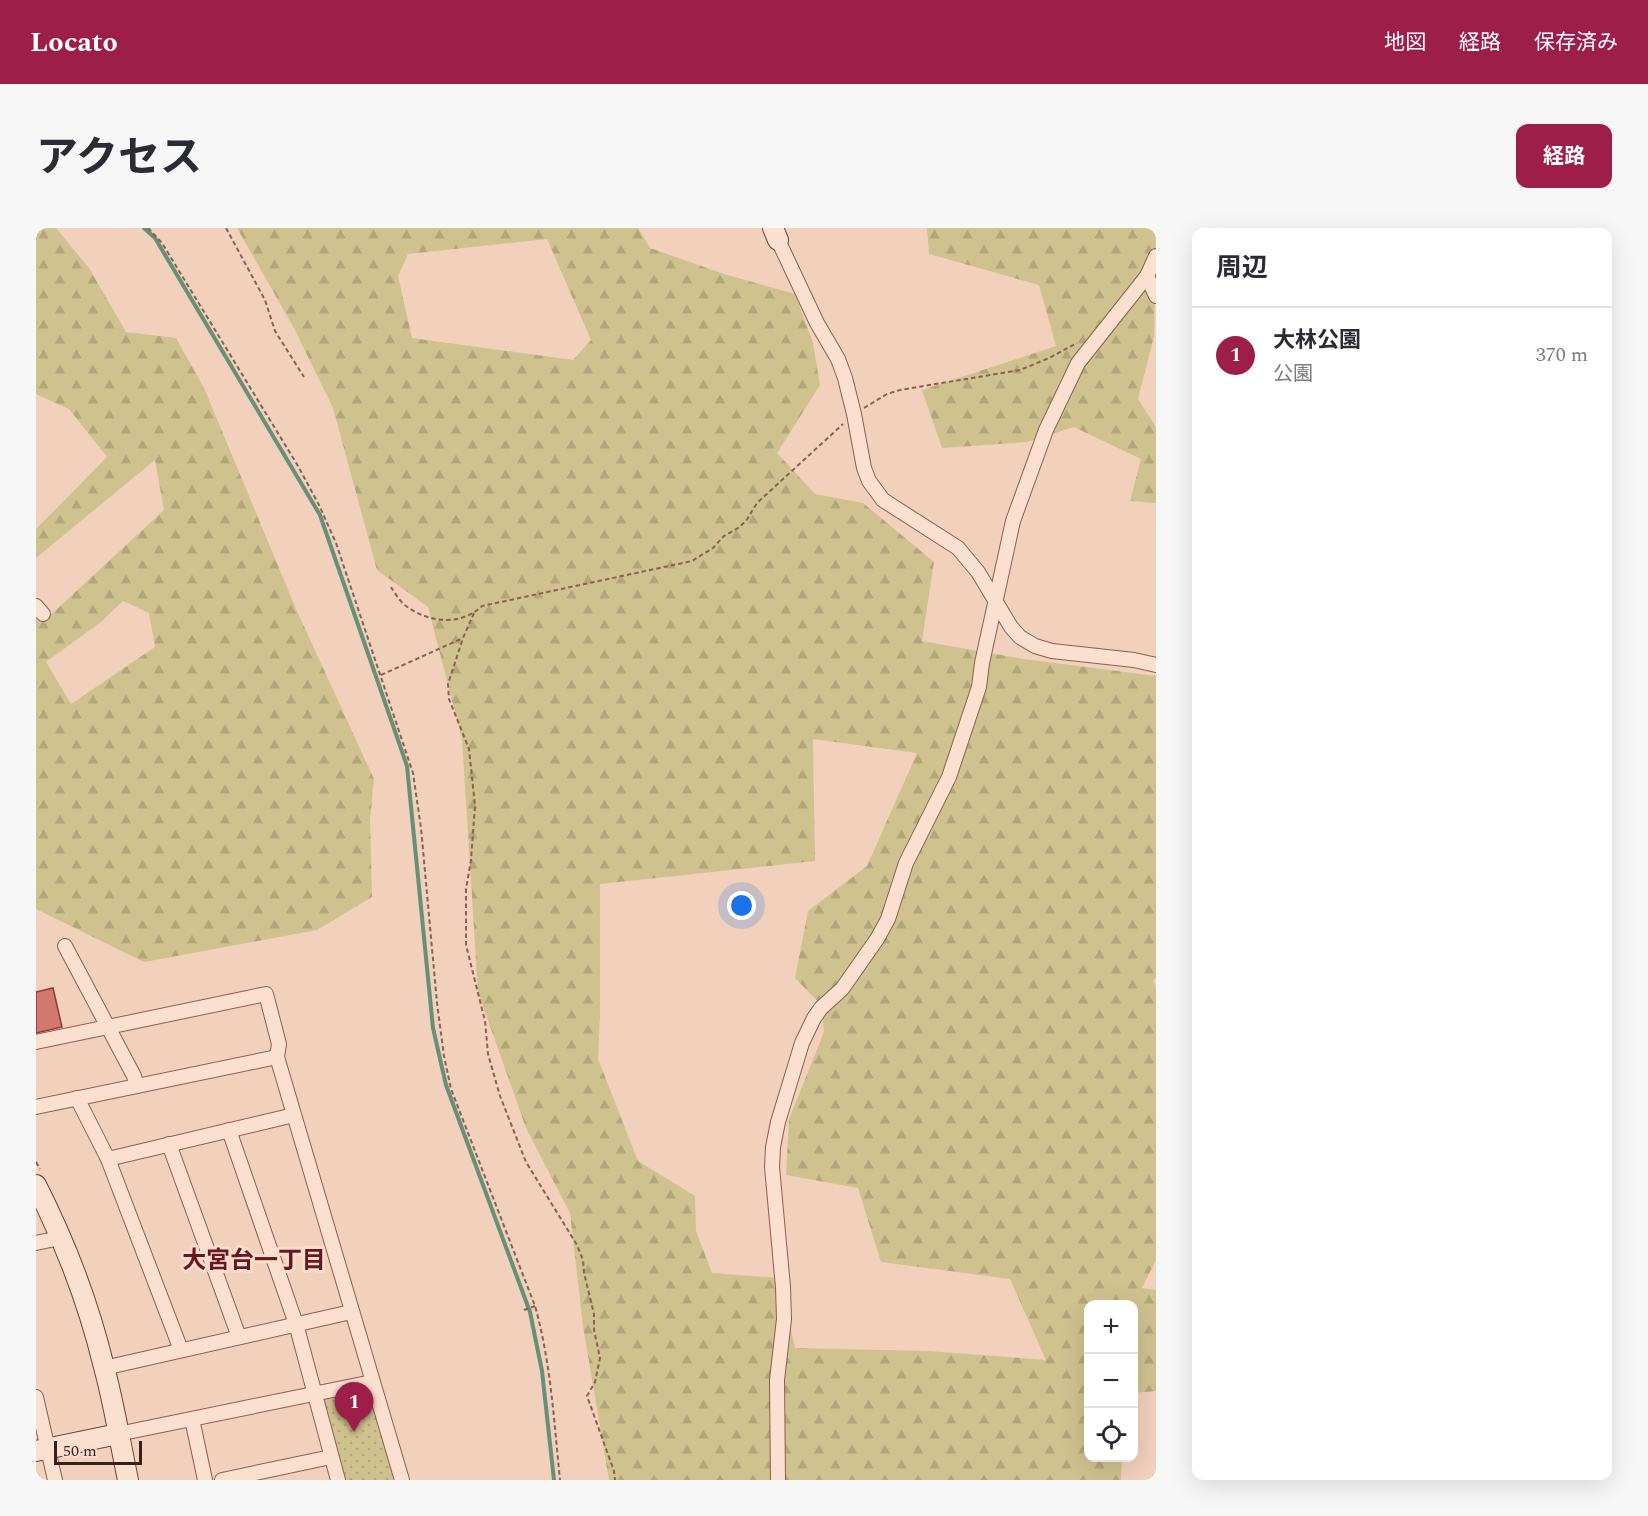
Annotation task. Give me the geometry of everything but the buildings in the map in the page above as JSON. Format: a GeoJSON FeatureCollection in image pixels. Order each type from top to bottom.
{"type":"FeatureCollection","features":[{"type":"Feature","properties":{"kind":"street"},"geometry":{"type":"LineString","coordinates":[[776,234],[817,323],[838,358],[854,414],[864,468],[883,500],[958,548],[968,558],[1011,627],[1020,637],[1035,646],[1052,651],[1134,660],[1156,665]]}},
{"type":"Feature","properties":{"kind":"street"},"geometry":{"type":"LineString","coordinates":[[1156,256],[1152,278],[1156,296]]}},
{"type":"Feature","properties":{"kind":"street"},"geometry":{"type":"LineString","coordinates":[[778,1480],[777,1380],[783,1308],[772,1167],[773,1147],[778,1122],[802,1043],[820,1008],[842,989],[877,939],[888,919],[906,862],[949,777],[979,687],[982,663],[1013,521],[1046,430],[1078,363],[1104,329],[1152,278]]}},
{"type":"Feature","properties":{"kind":"street"},"geometry":{"type":"LineString","coordinates":[[65,946],[109,1027],[137,1086]]}},
{"type":"Feature","properties":{"kind":"street"},"geometry":{"type":"LineString","coordinates":[[36,1042],[266,994],[279,1044],[277,1057],[402,1480]]}},
{"type":"Feature","properties":{"kind":"street"},"geometry":{"type":"LineString","coordinates":[[36,1107],[277,1057]]}},
{"type":"Feature","properties":{"kind":"street"},"geometry":{"type":"LineString","coordinates":[[77,1098],[108,1159],[181,1350]]}},
{"type":"Feature","properties":{"kind":"street"},"geometry":{"type":"LineString","coordinates":[[108,1159],[294,1115]]}},
{"type":"Feature","properties":{"kind":"street"},"geometry":{"type":"LineString","coordinates":[[229,1130],[296,1324],[338,1480]]}},
{"type":"Feature","properties":{"kind":"street"},"geometry":{"type":"LineString","coordinates":[[169,1144],[238,1337]]}},
{"type":"Feature","properties":{"kind":"street"},"geometry":{"type":"LineString","coordinates":[[36,1185],[60,1238],[83,1300],[104,1368],[128,1480]]}},
{"type":"Feature","properties":{"kind":"street"},"geometry":{"type":"LineString","coordinates":[[36,1243],[60,1238]]}},
{"type":"Feature","properties":{"kind":"street"},"geometry":{"type":"LineString","coordinates":[[104,1368],[351,1312]]}},
{"type":"Feature","properties":{"kind":"street"},"geometry":{"type":"LineString","coordinates":[[42,1450],[372,1382]]}},
{"type":"Feature","properties":{"kind":"street"},"geometry":{"type":"LineString","coordinates":[[36,1397],[42,1450],[55,1480]]}},
{"type":"Feature","properties":{"kind":"street"},"geometry":{"type":"LineString","coordinates":[[192,1419],[205,1480]]}},
{"type":"Feature","properties":{"kind":"street"},"geometry":{"type":"LineString","coordinates":[[222,1480],[331,1457]]}},
{"type":"Feature","properties":{"kind":"path"},"geometry":{"type":"LineString","coordinates":[[148,228],[162,243],[298,466],[319,505],[336,543],[381,675],[413,773],[421,828],[437,1003],[451,1089],[535,1306],[548,1360],[560,1480]]}},
{"type":"Feature","properties":{"kind":"path"},"geometry":{"type":"LineString","coordinates":[[226,228],[265,300],[274,331],[304,377]]}},
{"type":"Feature","properties":{"kind":"path"},"geometry":{"type":"LineString","coordinates":[[391,587],[405,606],[440,621],[454,620],[474,613],[482,606],[692,561],[702,556],[724,536],[746,521],[757,502],[854,414],[887,394],[1020,370],[1049,358],[1104,329]]}},
{"type":"Feature","properties":{"kind":"path"},"geometry":{"type":"LineString","coordinates":[[474,613],[449,675],[448,690],[449,699],[469,750],[475,806],[471,860],[466,889],[466,945],[485,1021],[488,1054],[500,1096],[526,1162],[577,1245],[583,1260],[600,1358],[595,1382],[587,1396],[614,1471],[615,1480]]}},
{"type":"Feature","properties":{"kind":"path"},"geometry":{"type":"LineString","coordinates":[[381,675],[463,638]]}},
{"type":"Feature","properties":{"kind":"path"},"geometry":{"type":"LineString","coordinates":[[524,1310],[535,1306]]}},
{"type":"Feature","properties":{"kind":"green space"},"geometry":{"type":"Polygon","coordinates":[[[36,228],[56,228],[89,268],[126,332],[176,338],[204,388],[296,609],[374,779],[370,820],[372,897],[317,930],[144,962],[36,909],[36,620],[44,621],[164,510],[155,460],[36,558],[36,529],[107,457],[69,409],[36,394],[36,228]],[[123,601],[101,622],[46,662],[71,704],[155,647],[149,613],[123,601]]]}},
{"type":"Feature","properties":{"kind":"green space"},"geometry":{"type":"Polygon","coordinates":[[[237,228],[638,228],[650,248],[724,274],[795,294],[813,343],[820,385],[777,453],[815,494],[863,503],[934,562],[922,641],[1024,659],[1156,676],[1156,978],[1153,981],[1156,988],[1156,1260],[1142,1288],[1156,1290],[1156,1391],[1138,1393],[1138,1300],[1084,1300],[1084,1462],[1122,1462],[1121,1480],[609,1480],[583,1326],[570,1213],[526,1128],[478,992],[462,739],[428,607],[377,570],[333,408],[294,328],[237,228]],[[547,239],[408,254],[398,276],[412,338],[573,360],[591,340],[547,239]],[[813,739],[815,861],[600,884],[598,1059],[638,1161],[695,1196],[696,1231],[712,1273],[779,1278],[795,1348],[928,1351],[1046,1360],[1010,1279],[881,1262],[858,1188],[786,1175],[789,1119],[824,1032],[821,1005],[795,978],[808,911],[867,866],[917,753],[813,739]]]}},
{"type":"Feature","properties":{"kind":"green space"},"geometry":{"type":"Polygon","coordinates":[[[927,228],[1156,228],[1154,336],[1138,399],[1156,427],[1156,503],[1130,501],[1141,459],[1074,427],[1027,442],[942,448],[922,390],[1056,346],[1039,285],[929,254],[927,228]]]}},
{"type":"Feature","properties":{"kind":"green space"},"geometry":{"type":"Polygon","coordinates":[[[362,1389],[372,1395],[397,1480],[337,1480],[321,1399],[362,1389]]]}},
{"type":"Feature","properties":{"kind":"waterway"},"geometry":{"type":"LineString","coordinates":[[144,228],[155,238],[320,515],[407,766],[433,1028],[446,1085],[530,1312],[542,1371],[554,1480]]}},
{"type":"Feature","properties":{"kind":"place","name":"大林公園"},"geometry":{"type":"Point","coordinates":[354,1432]}},
{"type":"Feature","properties":{"kind":"district","name":"大宮台一丁目"},"geometry":{"type":"Point","coordinates":[254,1261]}}]}
